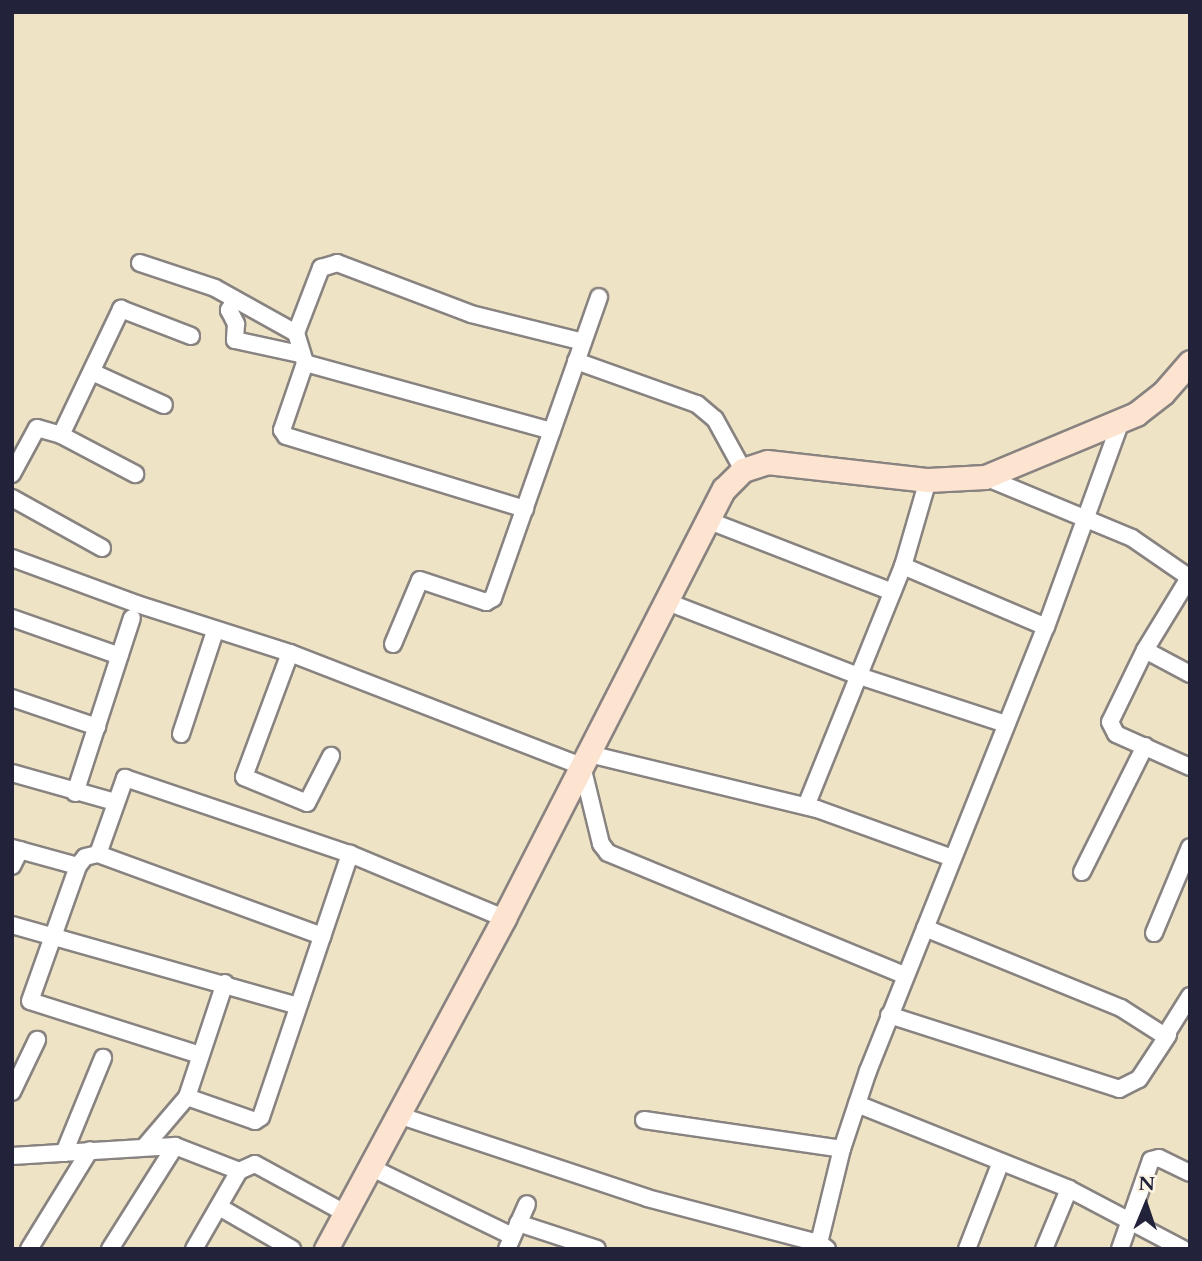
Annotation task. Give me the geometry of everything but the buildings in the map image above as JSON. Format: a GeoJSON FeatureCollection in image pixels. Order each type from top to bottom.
{"type":"FeatureCollection","features":[{"type":"Feature","properties":{"kind":"main road"},"geometry":{"type":"LineString","coordinates":[[326,1249],[504,918],[724,489],[743,470],[767,462],[928,480],[985,477],[1121,421],[1163,393],[1190,362]]}},
{"type":"Feature","properties":{"kind":"street"},"geometry":{"type":"LineString","coordinates":[[140,262],[235,300],[296,333]]}},
{"type":"Feature","properties":{"kind":"street"},"geometry":{"type":"LineString","coordinates":[[525,509],[286,436],[282,430],[302,358],[296,333],[321,268],[337,263],[471,314],[583,342]]}},
{"type":"Feature","properties":{"kind":"street"},"geometry":{"type":"LineString","coordinates":[[393,645],[420,580],[491,602],[599,297]]}},
{"type":"Feature","properties":{"kind":"street"},"geometry":{"type":"LineString","coordinates":[[235,300],[229,310],[236,324],[235,340],[552,431]]}},
{"type":"Feature","properties":{"kind":"street"},"geometry":{"type":"LineString","coordinates":[[61,435],[121,309],[191,336]]}},
{"type":"Feature","properties":{"kind":"street"},"geometry":{"type":"LineString","coordinates":[[576,361],[697,404],[715,419],[743,470]]}},
{"type":"Feature","properties":{"kind":"street"},"geometry":{"type":"LineString","coordinates":[[92,372],[164,405]]}},
{"type":"Feature","properties":{"kind":"street"},"geometry":{"type":"LineString","coordinates":[[398,1115],[647,1198],[821,1247],[842,1149],[889,1015],[1046,626],[1121,421]]}},
{"type":"Feature","properties":{"kind":"street"},"geometry":{"type":"LineString","coordinates":[[12,474],[37,428],[61,435],[135,474]]}},
{"type":"Feature","properties":{"kind":"street"},"geometry":{"type":"LineString","coordinates":[[985,477],[1132,538],[1189,578],[1145,650],[1110,722],[1116,734],[1190,766]]}},
{"type":"Feature","properties":{"kind":"street"},"geometry":{"type":"LineString","coordinates":[[806,806],[856,675],[903,566],[928,480]]}},
{"type":"Feature","properties":{"kind":"street"},"geometry":{"type":"LineString","coordinates":[[12,498],[102,548]]}},
{"type":"Feature","properties":{"kind":"street"},"geometry":{"type":"LineString","coordinates":[[707,520],[893,592]]}},
{"type":"Feature","properties":{"kind":"street"},"geometry":{"type":"LineString","coordinates":[[12,558],[215,631],[290,653],[586,760],[806,806],[951,858]]}},
{"type":"Feature","properties":{"kind":"street"},"geometry":{"type":"LineString","coordinates":[[903,566],[1046,626]]}},
{"type":"Feature","properties":{"kind":"street"},"geometry":{"type":"LineString","coordinates":[[665,601],[856,675],[1006,724]]}},
{"type":"Feature","properties":{"kind":"street"},"geometry":{"type":"LineString","coordinates":[[12,618],[120,656]]}},
{"type":"Feature","properties":{"kind":"street"},"geometry":{"type":"LineString","coordinates":[[75,793],[132,618]]}},
{"type":"Feature","properties":{"kind":"street"},"geometry":{"type":"LineString","coordinates":[[181,734],[215,631]]}},
{"type":"Feature","properties":{"kind":"street"},"geometry":{"type":"LineString","coordinates":[[1145,650],[1190,674]]}},
{"type":"Feature","properties":{"kind":"street"},"geometry":{"type":"LineString","coordinates":[[290,653],[244,776],[307,803],[331,756]]}},
{"type":"Feature","properties":{"kind":"street"},"geometry":{"type":"LineString","coordinates":[[12,698],[97,727]]}},
{"type":"Feature","properties":{"kind":"street"},"geometry":{"type":"LineString","coordinates":[[1082,872],[1145,746]]}},
{"type":"Feature","properties":{"kind":"street"},"geometry":{"type":"LineString","coordinates":[[586,760],[601,844],[608,853],[904,975]]}},
{"type":"Feature","properties":{"kind":"street"},"geometry":{"type":"LineString","coordinates":[[12,773],[75,793],[115,802]]}},
{"type":"Feature","properties":{"kind":"street"},"geometry":{"type":"LineString","coordinates":[[98,854],[122,781],[130,777],[350,854],[504,918]]}},
{"type":"Feature","properties":{"kind":"street"},"geometry":{"type":"LineString","coordinates":[[1154,933],[1190,847]]}},
{"type":"Feature","properties":{"kind":"street"},"geometry":{"type":"LineString","coordinates":[[12,866],[16,849],[78,866]]}},
{"type":"Feature","properties":{"kind":"street"},"geometry":{"type":"LineString","coordinates":[[200,1055],[34,1006],[29,995],[56,937],[78,866],[85,857],[98,854],[322,936]]}},
{"type":"Feature","properties":{"kind":"street"},"geometry":{"type":"LineString","coordinates":[[187,1097],[259,1120],[350,854]]}},
{"type":"Feature","properties":{"kind":"street"},"geometry":{"type":"LineString","coordinates":[[12,925],[225,983],[298,1006]]}},
{"type":"Feature","properties":{"kind":"street"},"geometry":{"type":"LineString","coordinates":[[925,928],[1121,1008],[1168,1035]]}},
{"type":"Feature","properties":{"kind":"street"},"geometry":{"type":"LineString","coordinates":[[146,1145],[187,1097],[225,983]]}},
{"type":"Feature","properties":{"kind":"street"},"geometry":{"type":"LineString","coordinates":[[889,1015],[1119,1088],[1139,1079],[1190,996]]}},
{"type":"Feature","properties":{"kind":"street"},"geometry":{"type":"LineString","coordinates":[[12,1092],[37,1040]]}},
{"type":"Feature","properties":{"kind":"street"},"geometry":{"type":"LineString","coordinates":[[64,1153],[103,1058]]}},
{"type":"Feature","properties":{"kind":"street"},"geometry":{"type":"LineString","coordinates":[[857,1104],[1069,1189],[1183,1249]]}},
{"type":"Feature","properties":{"kind":"street"},"geometry":{"type":"LineString","coordinates":[[644,1120],[842,1149]]}},
{"type":"Feature","properties":{"kind":"street"},"geometry":{"type":"LineString","coordinates":[[12,1156],[146,1145],[175,1146],[239,1171]]}},
{"type":"Feature","properties":{"kind":"street"},"geometry":{"type":"LineString","coordinates":[[110,1249],[175,1146]]}},
{"type":"Feature","properties":{"kind":"street"},"geometry":{"type":"LineString","coordinates":[[29,1249],[90,1150]]}},
{"type":"Feature","properties":{"kind":"street"},"geometry":{"type":"LineString","coordinates":[[1120,1249],[1153,1158],[1190,1173]]}},
{"type":"Feature","properties":{"kind":"street"},"geometry":{"type":"LineString","coordinates":[[967,1249],[1001,1163]]}},
{"type":"Feature","properties":{"kind":"street"},"geometry":{"type":"LineString","coordinates":[[194,1249],[221,1208],[239,1171],[255,1164],[345,1213]]}},
{"type":"Feature","properties":{"kind":"street"},"geometry":{"type":"LineString","coordinates":[[370,1167],[512,1236],[586,1247]]}},
{"type":"Feature","properties":{"kind":"street"},"geometry":{"type":"LineString","coordinates":[[1044,1249],[1069,1189]]}},
{"type":"Feature","properties":{"kind":"street"},"geometry":{"type":"LineString","coordinates":[[512,1236],[527,1204]]}},
{"type":"Feature","properties":{"kind":"street"},"geometry":{"type":"LineString","coordinates":[[221,1208],[292,1249]]}}]}
